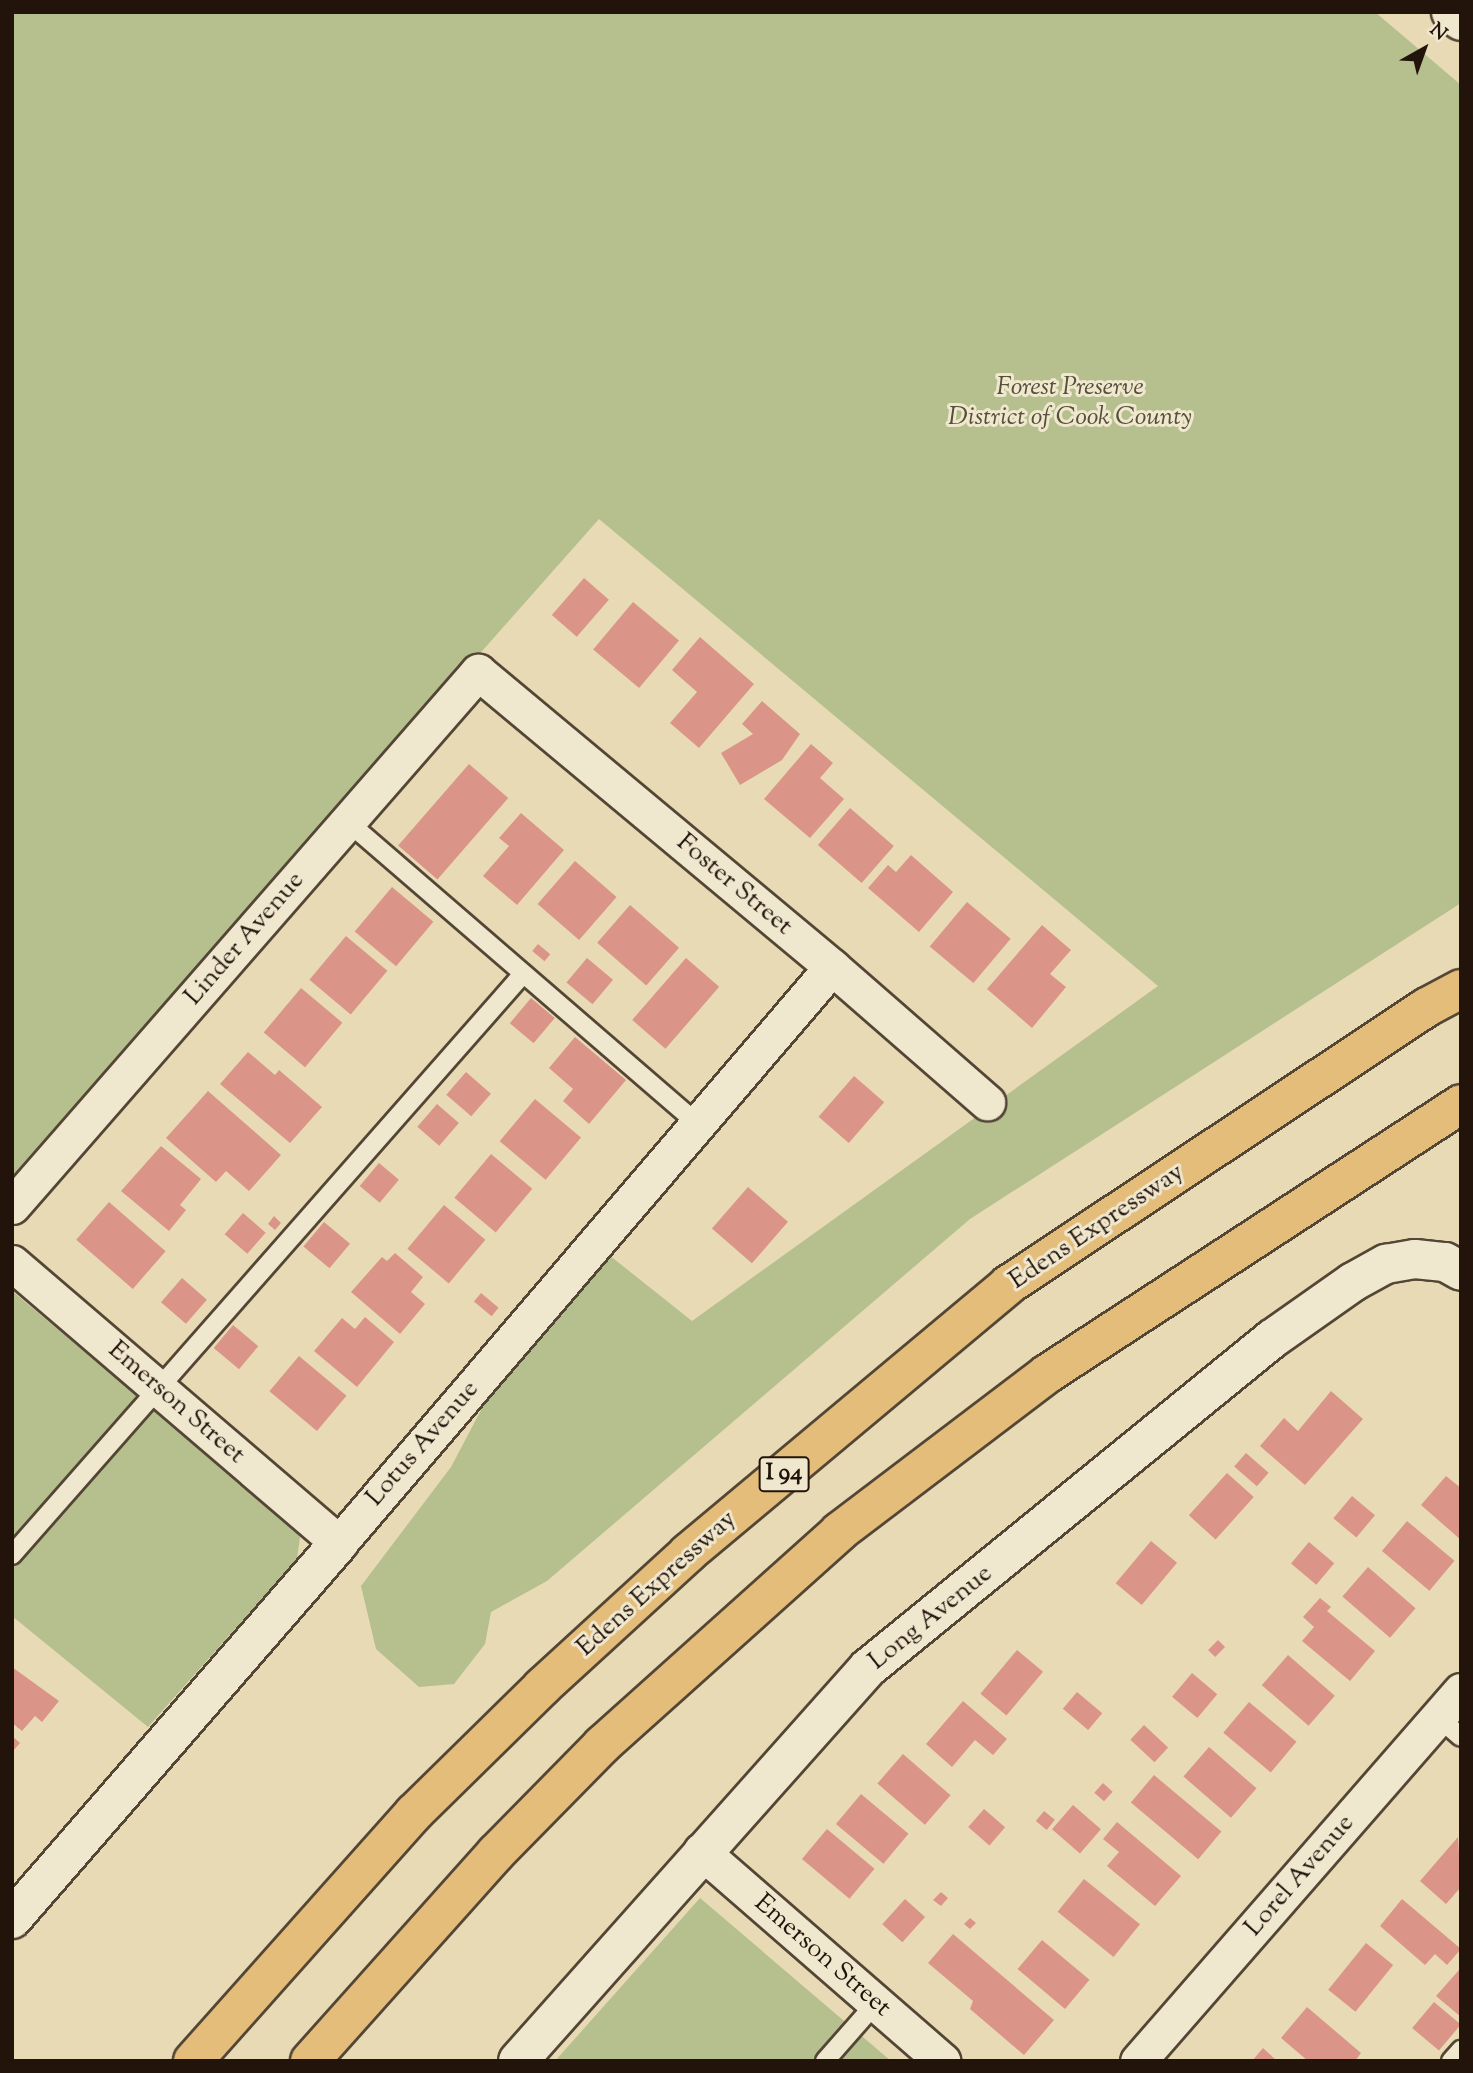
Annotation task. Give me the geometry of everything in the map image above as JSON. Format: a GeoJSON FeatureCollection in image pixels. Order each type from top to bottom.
{"type":"FeatureCollection","features":[{"type":"Feature","properties":{"kind":"highway","name":"Edens Expressway"},"geometry":{"type":"LineString","coordinates":[[193,2061],[414,1813],[542,1687],[688,1553],[1009,1285],[1427,1007],[1461,989]]}},
{"type":"Feature","properties":{"kind":"highway"},"geometry":{"type":"LineString","coordinates":[[310,2061],[496,1853],[602,1745],[839,1532],[1047,1374],[1461,1104]]}},
{"type":"Feature","properties":{"kind":"street"},"geometry":{"type":"LineString","coordinates":[[1451,12],[1461,21]]}},
{"type":"Feature","properties":{"kind":"street","name":"Linder Avenue"},"geometry":{"type":"LineString","coordinates":[[12,1206],[478,672]]}},
{"type":"Feature","properties":{"kind":"street","name":"Foster Street"},"geometry":{"type":"LineString","coordinates":[[478,672],[832,967],[987,1102]]}},
{"type":"Feature","properties":{"kind":"street","name":"Lotus Avenue"},"geometry":{"type":"LineString","coordinates":[[12,1919],[339,1543],[832,967]]}},
{"type":"Feature","properties":{"kind":"street","name":"Long Avenue"},"geometry":{"type":"LineString","coordinates":[[518,2061],[701,1851],[868,1668],[1272,1339],[1353,1282],[1386,1264],[1415,1259],[1444,1262],[1461,1271]]}},
{"type":"Feature","properties":{"kind":"street","name":"Emerson Street"},"geometry":{"type":"LineString","coordinates":[[12,1263],[339,1543]]}},
{"type":"Feature","properties":{"kind":"street","name":"Lorel Avenue"},"geometry":{"type":"LineString","coordinates":[[1138,2061],[1449,1727],[1461,1691]]}},
{"type":"Feature","properties":{"kind":"street","name":"Emerson Street"},"geometry":{"type":"LineString","coordinates":[[701,1851],[943,2061]]}},
{"type":"Feature","properties":{"kind":"lane"},"geometry":{"type":"LineString","coordinates":[[348,822],[698,1124]]}},
{"type":"Feature","properties":{"kind":"lane"},"geometry":{"type":"LineString","coordinates":[[12,1555],[523,974]]}},
{"type":"Feature","properties":{"kind":"lane"},"geometry":{"type":"LineString","coordinates":[[825,2061],[876,2003]]}},
{"type":"Feature","properties":{"kind":"lane"},"geometry":{"type":"LineString","coordinates":[[1451,2061],[1461,2050]]}},
{"type":"Feature","properties":{"kind":"green space","name":"Forest Preserve District of Cook County"},"geometry":{"type":"Polygon","coordinates":[[[12,12],[1375,12],[1461,85],[1461,903],[970,1219],[547,1581],[491,1612],[485,1644],[454,1684],[419,1687],[376,1649],[361,1586],[451,1467],[489,1395],[609,1255],[692,1321],[1158,986],[599,519],[12,1182],[12,12]]]}},
{"type":"Feature","properties":{"kind":"green space"},"geometry":{"type":"Polygon","coordinates":[[[12,1291],[288,1521],[300,1537],[297,1559],[148,1727],[12,1616],[12,1291]]]}},
{"type":"Feature","properties":{"kind":"green space"},"geometry":{"type":"Polygon","coordinates":[[[700,1898],[891,2061],[555,2061],[700,1898]]]}},
{"type":"Feature","properties":{"kind":"building"},"geometry":{"type":"Polygon","coordinates":[[[584,578],[609,600],[577,637],[552,615],[584,578]]]}},
{"type":"Feature","properties":{"kind":"building"},"geometry":{"type":"Polygon","coordinates":[[[633,602],[679,641],[639,688],[593,649],[633,602]]]}},
{"type":"Feature","properties":{"kind":"building"},"geometry":{"type":"Polygon","coordinates":[[[700,637],[754,684],[699,748],[670,723],[697,692],[672,670],[700,637]]]}},
{"type":"Feature","properties":{"kind":"building"},"geometry":{"type":"Polygon","coordinates":[[[762,701],[800,734],[782,760],[740,785],[721,753],[753,734],[742,724],[762,701]]]}},
{"type":"Feature","properties":{"kind":"building"},"geometry":{"type":"Polygon","coordinates":[[[811,744],[833,763],[820,778],[844,799],[810,838],[764,799],[811,744]]]}},
{"type":"Feature","properties":{"kind":"building"},"geometry":{"type":"Polygon","coordinates":[[[469,764],[508,798],[437,880],[398,846],[469,764]]]}},
{"type":"Feature","properties":{"kind":"building"},"geometry":{"type":"Polygon","coordinates":[[[850,808],[894,846],[862,883],[818,845],[850,808]]]}},
{"type":"Feature","properties":{"kind":"building"},"geometry":{"type":"Polygon","coordinates":[[[521,813],[564,850],[517,905],[483,876],[509,846],[499,838],[521,813]]]}},
{"type":"Feature","properties":{"kind":"building"},"geometry":{"type":"Polygon","coordinates":[[[911,855],[953,892],[919,932],[868,888],[888,865],[896,872],[911,855]]]}},
{"type":"Feature","properties":{"kind":"building"},"geometry":{"type":"Polygon","coordinates":[[[575,861],[617,897],[579,940],[538,904],[575,861]]]}},
{"type":"Feature","properties":{"kind":"building"},"geometry":{"type":"Polygon","coordinates":[[[392,887],[433,922],[396,966],[355,931],[392,887]]]}},
{"type":"Feature","properties":{"kind":"building"},"geometry":{"type":"Polygon","coordinates":[[[967,902],[1011,939],[973,983],[930,946],[967,902]]]}},
{"type":"Feature","properties":{"kind":"building"},"geometry":{"type":"Polygon","coordinates":[[[630,905],[679,948],[646,985],[597,943],[630,905]]]}},
{"type":"Feature","properties":{"kind":"building"},"geometry":{"type":"Polygon","coordinates":[[[1042,925],[1071,950],[1050,974],[1066,987],[1032,1028],[987,989],[1042,925]]]}},
{"type":"Feature","properties":{"kind":"building"},"geometry":{"type":"Polygon","coordinates":[[[346,936],[387,971],[351,1014],[309,980],[346,936]]]}},
{"type":"Feature","properties":{"kind":"building"},"geometry":{"type":"Polygon","coordinates":[[[538,944],[550,954],[544,961],[532,951],[538,944]]]}},
{"type":"Feature","properties":{"kind":"building"},"geometry":{"type":"Polygon","coordinates":[[[587,958],[613,980],[592,1004],[566,983],[587,958]]]}},
{"type":"Feature","properties":{"kind":"building"},"geometry":{"type":"Polygon","coordinates":[[[686,958],[719,987],[665,1049],[632,1020],[686,958]]]}},
{"type":"Feature","properties":{"kind":"building"},"geometry":{"type":"Polygon","coordinates":[[[301,988],[342,1023],[305,1067],[264,1032],[301,988]]]}},
{"type":"Feature","properties":{"kind":"building"},"geometry":{"type":"Polygon","coordinates":[[[531,998],[555,1018],[534,1043],[510,1023],[531,998]]]}},
{"type":"Feature","properties":{"kind":"building"},"geometry":{"type":"Polygon","coordinates":[[[575,1037],[626,1080],[589,1124],[563,1101],[573,1089],[549,1068],[575,1037]]]}},
{"type":"Feature","properties":{"kind":"building"},"geometry":{"type":"Polygon","coordinates":[[[248,1052],[275,1075],[279,1070],[322,1107],[290,1143],[220,1084],[248,1052]]]}},
{"type":"Feature","properties":{"kind":"building"},"geometry":{"type":"Polygon","coordinates":[[[466,1072],[491,1094],[471,1116],[446,1095],[466,1072]]]}},
{"type":"Feature","properties":{"kind":"building"},"geometry":{"type":"Polygon","coordinates":[[[854,1076],[884,1102],[849,1143],[819,1117],[854,1076]]]}},
{"type":"Feature","properties":{"kind":"building"},"geometry":{"type":"Polygon","coordinates":[[[208,1091],[281,1155],[249,1191],[226,1171],[216,1182],[166,1138],[208,1091]]]}},
{"type":"Feature","properties":{"kind":"building"},"geometry":{"type":"Polygon","coordinates":[[[535,1099],[581,1138],[546,1180],[500,1141],[535,1099]]]}},
{"type":"Feature","properties":{"kind":"building"},"geometry":{"type":"Polygon","coordinates":[[[437,1104],[459,1123],[439,1146],[417,1127],[437,1104]]]}},
{"type":"Feature","properties":{"kind":"building"},"geometry":{"type":"Polygon","coordinates":[[[161,1146],[201,1179],[180,1205],[186,1210],[169,1231],[121,1191],[161,1146]]]}},
{"type":"Feature","properties":{"kind":"building"},"geometry":{"type":"Polygon","coordinates":[[[491,1154],[532,1189],[496,1232],[454,1198],[491,1154]]]}},
{"type":"Feature","properties":{"kind":"building"},"geometry":{"type":"Polygon","coordinates":[[[379,1163],[399,1180],[380,1203],[360,1186],[379,1163]]]}},
{"type":"Feature","properties":{"kind":"building"},"geometry":{"type":"Polygon","coordinates":[[[748,1187],[788,1222],[752,1263],[712,1229],[748,1187]]]}},
{"type":"Feature","properties":{"kind":"building"},"geometry":{"type":"Polygon","coordinates":[[[109,1202],[166,1251],[133,1289],[76,1240],[109,1202]]]}},
{"type":"Feature","properties":{"kind":"building"},"geometry":{"type":"Polygon","coordinates":[[[444,1205],[485,1240],[449,1283],[407,1249],[444,1205]]]}},
{"type":"Feature","properties":{"kind":"building"},"geometry":{"type":"Polygon","coordinates":[[[243,1213],[266,1233],[247,1254],[225,1234],[243,1213]]]}},
{"type":"Feature","properties":{"kind":"building"},"geometry":{"type":"Polygon","coordinates":[[[274,1216],[281,1223],[275,1230],[268,1224],[274,1216]]]}},
{"type":"Feature","properties":{"kind":"building"},"geometry":{"type":"Polygon","coordinates":[[[324,1222],[350,1244],[329,1268],[303,1247],[324,1222]]]}},
{"type":"Feature","properties":{"kind":"building"},"geometry":{"type":"Polygon","coordinates":[[[395,1253],[423,1277],[411,1292],[425,1304],[400,1334],[351,1292],[382,1257],[387,1261],[395,1253]]]}},
{"type":"Feature","properties":{"kind":"building"},"geometry":{"type":"Polygon","coordinates":[[[182,1278],[207,1300],[186,1324],[161,1302],[182,1278]]]}},
{"type":"Feature","properties":{"kind":"building"},"geometry":{"type":"Polygon","coordinates":[[[481,1293],[499,1308],[492,1316],[474,1301],[481,1293]]]}},
{"type":"Feature","properties":{"kind":"building"},"geometry":{"type":"Polygon","coordinates":[[[365,1317],[394,1342],[357,1387],[314,1351],[342,1318],[355,1329],[365,1317]]]}},
{"type":"Feature","properties":{"kind":"building"},"geometry":{"type":"Polygon","coordinates":[[[233,1325],[258,1346],[239,1369],[214,1348],[233,1325]]]}},
{"type":"Feature","properties":{"kind":"building"},"geometry":{"type":"Polygon","coordinates":[[[299,1356],[346,1396],[317,1431],[269,1391],[299,1356]]]}},
{"type":"Feature","properties":{"kind":"building"},"geometry":{"type":"Polygon","coordinates":[[[1331,1391],[1363,1419],[1305,1485],[1260,1446],[1284,1418],[1298,1431],[1331,1391]]]}},
{"type":"Feature","properties":{"kind":"building"},"geometry":{"type":"Polygon","coordinates":[[[1246,1453],[1269,1473],[1257,1486],[1234,1467],[1246,1453]]]}},
{"type":"Feature","properties":{"kind":"building"},"geometry":{"type":"Polygon","coordinates":[[[1227,1473],[1254,1497],[1216,1539],[1189,1515],[1227,1473]]]}},
{"type":"Feature","properties":{"kind":"building"},"geometry":{"type":"Polygon","coordinates":[[[1446,1476],[1461,1488],[1461,1540],[1421,1505],[1446,1476]]]}},
{"type":"Feature","properties":{"kind":"building"},"geometry":{"type":"Polygon","coordinates":[[[1352,1496],[1375,1515],[1356,1537],[1333,1518],[1352,1496]]]}},
{"type":"Feature","properties":{"kind":"building"},"geometry":{"type":"Polygon","coordinates":[[[1407,1521],[1454,1561],[1429,1591],[1382,1551],[1407,1521]]]}},
{"type":"Feature","properties":{"kind":"building"},"geometry":{"type":"Polygon","coordinates":[[[1151,1541],[1177,1563],[1142,1605],[1116,1583],[1151,1541]]]}},
{"type":"Feature","properties":{"kind":"building"},"geometry":{"type":"Polygon","coordinates":[[[1309,1542],[1334,1563],[1316,1585],[1291,1563],[1309,1542]]]}},
{"type":"Feature","properties":{"kind":"building"},"geometry":{"type":"Polygon","coordinates":[[[1368,1567],[1416,1608],[1390,1638],[1342,1596],[1368,1567]]]}},
{"type":"Feature","properties":{"kind":"building"},"geometry":{"type":"Polygon","coordinates":[[[1320,1598],[1331,1607],[1327,1611],[1375,1651],[1350,1681],[1302,1641],[1314,1627],[1303,1617],[1320,1598]]]}},
{"type":"Feature","properties":{"kind":"building"},"geometry":{"type":"Polygon","coordinates":[[[1218,1640],[1225,1647],[1215,1657],[1208,1650],[1218,1640]]]}},
{"type":"Feature","properties":{"kind":"building"},"geometry":{"type":"Polygon","coordinates":[[[1017,1650],[1043,1672],[1006,1716],[980,1694],[1017,1650]]]}},
{"type":"Feature","properties":{"kind":"building"},"geometry":{"type":"Polygon","coordinates":[[[1288,1655],[1335,1696],[1309,1726],[1262,1685],[1288,1655]]]}},
{"type":"Feature","properties":{"kind":"building"},"geometry":{"type":"Polygon","coordinates":[[[12,1667],[59,1701],[42,1722],[35,1716],[22,1731],[12,1723],[12,1667]]]}},
{"type":"Feature","properties":{"kind":"building"},"geometry":{"type":"Polygon","coordinates":[[[1192,1673],[1217,1694],[1197,1718],[1172,1697],[1192,1673]]]}},
{"type":"Feature","properties":{"kind":"building"},"geometry":{"type":"Polygon","coordinates":[[[1077,1692],[1102,1713],[1088,1730],[1063,1709],[1077,1692]]]}},
{"type":"Feature","properties":{"kind":"building"},"geometry":{"type":"Polygon","coordinates":[[[963,1701],[1007,1739],[993,1755],[975,1740],[952,1767],[926,1744],[963,1701]]]}},
{"type":"Feature","properties":{"kind":"building"},"geometry":{"type":"Polygon","coordinates":[[[1249,1702],[1296,1742],[1271,1772],[1223,1733],[1249,1702]]]}},
{"type":"Feature","properties":{"kind":"building"},"geometry":{"type":"Polygon","coordinates":[[[1144,1725],[1168,1748],[1154,1762],[1130,1740],[1144,1725]]]}},
{"type":"Feature","properties":{"kind":"building"},"geometry":{"type":"Polygon","coordinates":[[[12,1736],[20,1743],[12,1752],[12,1736]]]}},
{"type":"Feature","properties":{"kind":"building"},"geometry":{"type":"Polygon","coordinates":[[[1209,1747],[1257,1788],[1231,1818],[1183,1776],[1209,1747]]]}},
{"type":"Feature","properties":{"kind":"building"},"geometry":{"type":"Polygon","coordinates":[[[903,1754],[951,1795],[925,1825],[877,1783],[903,1754]]]}},
{"type":"Feature","properties":{"kind":"building"},"geometry":{"type":"Polygon","coordinates":[[[1154,1775],[1221,1832],[1198,1859],[1131,1803],[1154,1775]]]}},
{"type":"Feature","properties":{"kind":"building"},"geometry":{"type":"Polygon","coordinates":[[[1103,1783],[1113,1792],[1104,1801],[1094,1793],[1103,1783]]]}},
{"type":"Feature","properties":{"kind":"building"},"geometry":{"type":"Polygon","coordinates":[[[861,1794],[908,1834],[883,1864],[836,1824],[861,1794]]]}},
{"type":"Feature","properties":{"kind":"building"},"geometry":{"type":"Polygon","coordinates":[[[1073,1805],[1101,1829],[1080,1853],[1052,1829],[1073,1805]]]}},
{"type":"Feature","properties":{"kind":"building"},"geometry":{"type":"Polygon","coordinates":[[[984,1809],[1005,1827],[989,1845],[968,1827],[984,1809]]]}},
{"type":"Feature","properties":{"kind":"building"},"geometry":{"type":"Polygon","coordinates":[[[1044,1811],[1055,1820],[1047,1830],[1036,1821],[1044,1811]]]}},
{"type":"Feature","properties":{"kind":"building"},"geometry":{"type":"Polygon","coordinates":[[[1117,1822],[1181,1876],[1155,1906],[1107,1866],[1119,1852],[1103,1839],[1117,1822]]]}},
{"type":"Feature","properties":{"kind":"building"},"geometry":{"type":"Polygon","coordinates":[[[827,1829],[874,1869],[849,1899],[802,1859],[827,1829]]]}},
{"type":"Feature","properties":{"kind":"building"},"geometry":{"type":"Polygon","coordinates":[[[1458,1837],[1461,1887],[1446,1904],[1420,1881],[1458,1837]]]}},
{"type":"Feature","properties":{"kind":"building"},"geometry":{"type":"Polygon","coordinates":[[[1084,1879],[1140,1924],[1114,1957],[1058,1912],[1084,1879]]]}},
{"type":"Feature","properties":{"kind":"building"},"geometry":{"type":"Polygon","coordinates":[[[941,1892],[948,1898],[941,1906],[933,1900],[941,1892]]]}},
{"type":"Feature","properties":{"kind":"building"},"geometry":{"type":"Polygon","coordinates":[[[905,1899],[925,1917],[902,1942],[882,1924],[905,1899]]]}},
{"type":"Feature","properties":{"kind":"building"},"geometry":{"type":"Polygon","coordinates":[[[1402,1899],[1461,1949],[1447,1965],[1435,1954],[1425,1965],[1380,1926],[1402,1899]]]}},
{"type":"Feature","properties":{"kind":"building"},"geometry":{"type":"Polygon","coordinates":[[[970,1918],[976,1923],[970,1929],[964,1924],[970,1918]]]}},
{"type":"Feature","properties":{"kind":"building"},"geometry":{"type":"Polygon","coordinates":[[[953,1934],[1054,2020],[1024,2055],[970,2009],[973,2001],[928,1963],[953,1934]]]}},
{"type":"Feature","properties":{"kind":"building"},"geometry":{"type":"Polygon","coordinates":[[[1042,1940],[1089,1980],[1065,2009],[1018,1969],[1042,1940]]]}},
{"type":"Feature","properties":{"kind":"building"},"geometry":{"type":"Polygon","coordinates":[[[1366,1943],[1393,1965],[1355,2012],[1328,1990],[1366,1943]]]}},
{"type":"Feature","properties":{"kind":"building"},"geometry":{"type":"Polygon","coordinates":[[[1459,1970],[1461,1971],[1461,2017],[1436,1996],[1459,1970]]]}},
{"type":"Feature","properties":{"kind":"building"},"geometry":{"type":"Polygon","coordinates":[[[1434,2002],[1461,2024],[1439,2051],[1412,2028],[1434,2002]]]}},
{"type":"Feature","properties":{"kind":"building"},"geometry":{"type":"Polygon","coordinates":[[[1307,2007],[1361,2053],[1355,2061],[1308,2061],[1281,2038],[1307,2007]]]}},
{"type":"Feature","properties":{"kind":"building"},"geometry":{"type":"Polygon","coordinates":[[[1263,2048],[1277,2061],[1252,2061],[1263,2048]]]}}]}
